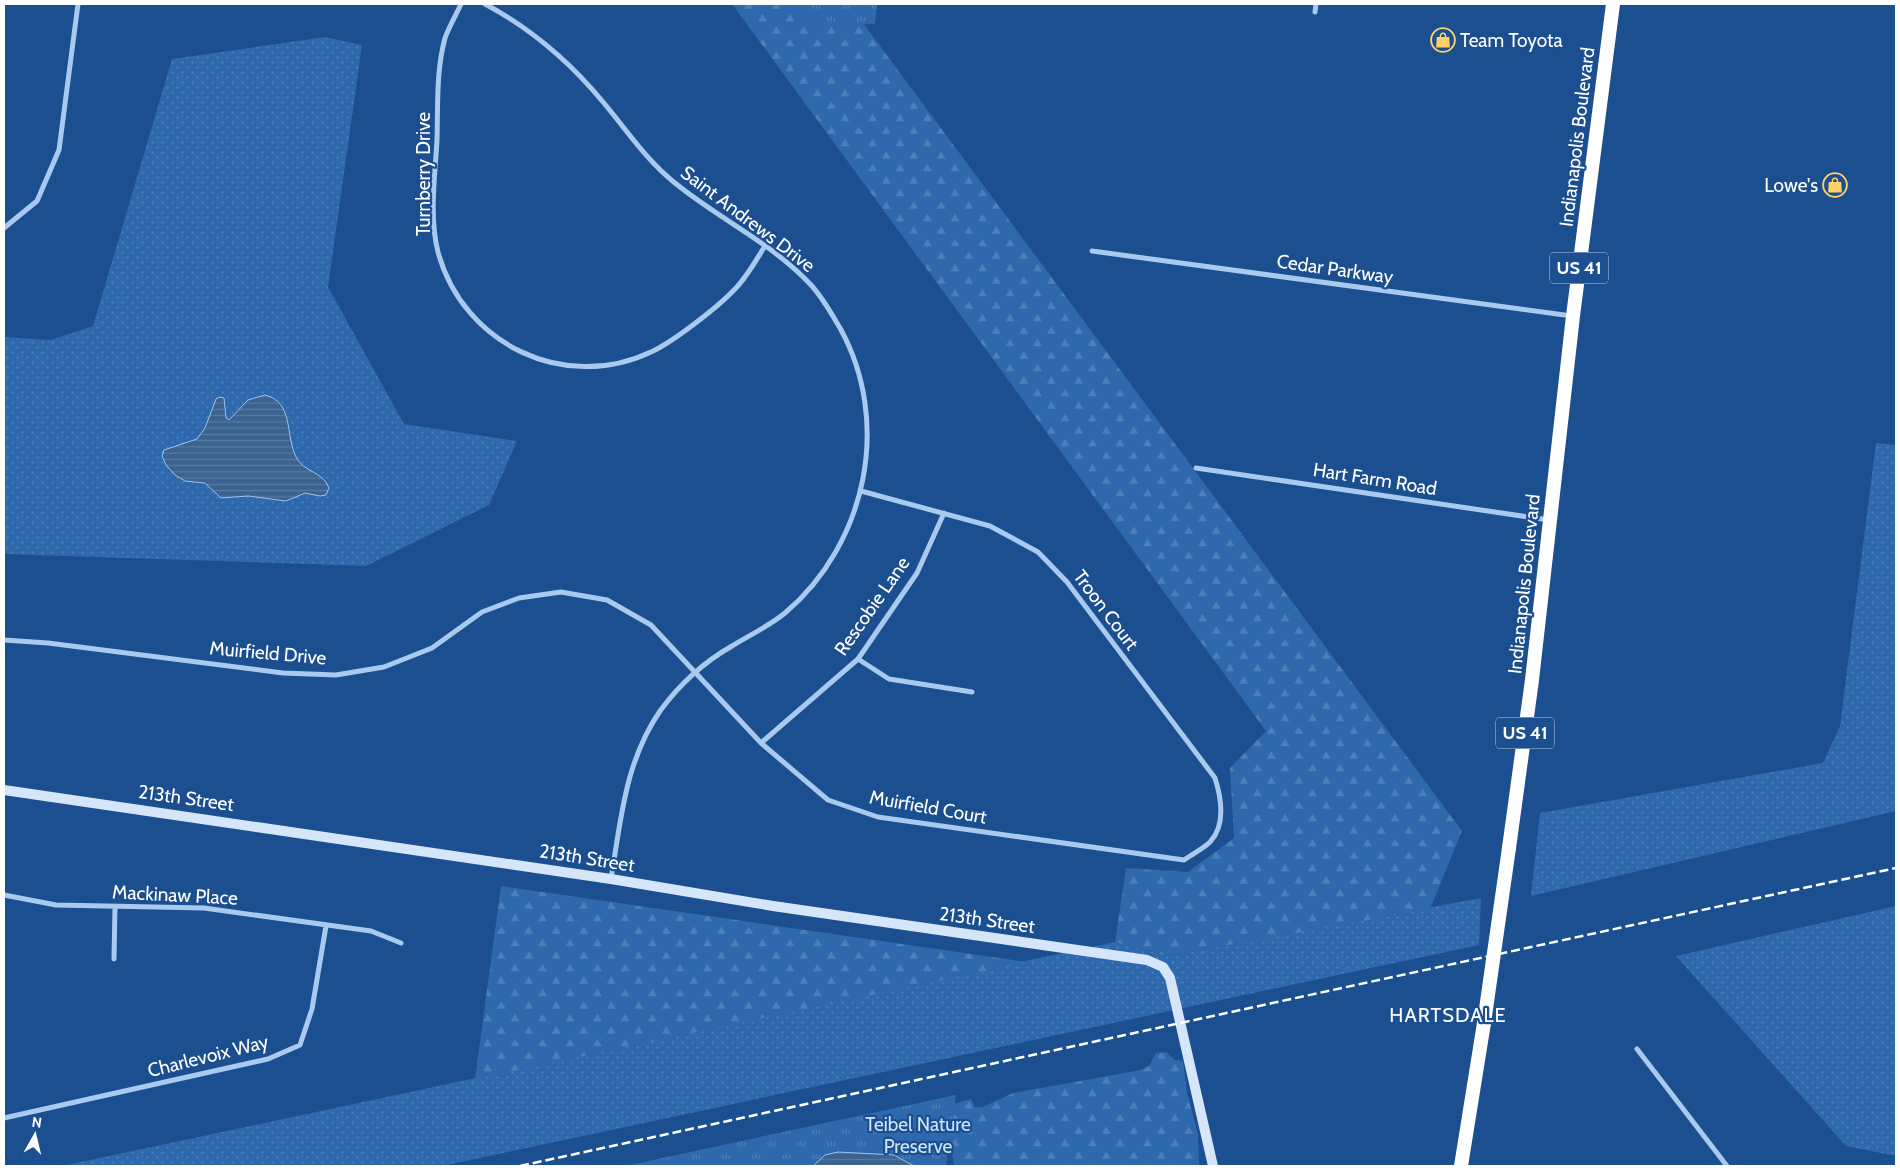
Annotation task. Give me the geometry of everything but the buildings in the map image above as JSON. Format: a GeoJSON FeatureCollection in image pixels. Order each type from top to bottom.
{"type":"FeatureCollection","features":[{"type":"Feature","properties":{"kind":"highway","name":"Indianapolis Boulevard"},"geometry":{"type":"LineString","coordinates":[[1461,1166],[1484,1023],[1532,680],[1573,316],[1613,4]]}},
{"type":"Feature","properties":{"kind":"street"},"geometry":{"type":"LineString","coordinates":[[4,228],[37,200],[59,150],[78,4]]}},
{"type":"Feature","properties":{"kind":"street","name":"Turnberry Drive"},"geometry":{"type":"LineString","coordinates":[[461,4],[446,37],[440,65],[433,220],[438,252],[449,280],[466,308],[490,334],[518,352],[554,364],[604,367],[650,353],[678,336],[735,289],[765,246]]}},
{"type":"Feature","properties":{"kind":"street","name":"Saint Andrews Drive"},"geometry":{"type":"LineString","coordinates":[[485,4],[520,24],[554,52],[590,87],[634,141],[672,181],[795,269],[820,295],[852,351],[860,375],[867,421],[866,466],[862,491],[849,525],[831,560],[810,587],[785,612],[756,633],[729,647],[696,672],[672,694],[659,713],[635,757],[620,813],[611,878]]}},
{"type":"Feature","properties":{"kind":"street"},"geometry":{"type":"LineString","coordinates":[[1315,12],[1316,4]]}},
{"type":"Feature","properties":{"kind":"street","name":"Cedar Parkway"},"geometry":{"type":"LineString","coordinates":[[1092,251],[1573,316]]}},
{"type":"Feature","properties":{"kind":"street","name":"Hart Farm Road"},"geometry":{"type":"LineString","coordinates":[[1196,468],[1549,520]]}},
{"type":"Feature","properties":{"kind":"street","name":"Troon Court"},"geometry":{"type":"LineString","coordinates":[[862,491],[990,526],[1038,552],[1067,582],[1215,778],[1222,800],[1217,830],[1210,842],[1202,847]]}},
{"type":"Feature","properties":{"kind":"street","name":"Rescobie Lane"},"geometry":{"type":"LineString","coordinates":[[762,743],[858,659],[916,573],[944,513]]}},
{"type":"Feature","properties":{"kind":"street","name":"Muirfield Drive"},"geometry":{"type":"LineString","coordinates":[[4,640],[48,643],[283,673],[336,675],[384,667],[432,648],[482,612],[519,598],[561,592],[606,600],[651,625],[696,672]]}},
{"type":"Feature","properties":{"kind":"street"},"geometry":{"type":"LineString","coordinates":[[858,659],[888,679],[972,692]]}},
{"type":"Feature","properties":{"kind":"street","name":"Muirfield Court"},"geometry":{"type":"LineString","coordinates":[[696,672],[762,743],[828,800],[878,817],[1184,860],[1202,847]]}},
{"type":"Feature","properties":{"kind":"street","name":"213th Street"},"geometry":{"type":"LineString","coordinates":[[4,790],[611,878],[773,906],[1147,960],[1163,967],[1173,988],[1213,1166]]}},
{"type":"Feature","properties":{"kind":"street","name":"Mackinaw Place"},"geometry":{"type":"LineString","coordinates":[[4,895],[56,905],[204,908],[371,931],[401,944]]}},
{"type":"Feature","properties":{"kind":"street"},"geometry":{"type":"LineString","coordinates":[[114,959],[115,906]]}},
{"type":"Feature","properties":{"kind":"street","name":"Charlevoix Way"},"geometry":{"type":"LineString","coordinates":[[4,1118],[268,1059],[300,1044],[312,1009],[326,926]]}},
{"type":"Feature","properties":{"kind":"street"},"geometry":{"type":"LineString","coordinates":[[1637,1049],[1727,1166]]}},
{"type":"Feature","properties":{"kind":"green space"},"geometry":{"type":"Polygon","coordinates":[[[732,4],[796,4],[812,25],[863,23],[1462,831],[1430,909],[1167,956],[1115,942],[1126,868],[1188,872],[1234,838],[1230,768],[1266,731],[732,4]]]}},
{"type":"Feature","properties":{"kind":"green space"},"geometry":{"type":"Polygon","coordinates":[[[796,4],[877,4],[875,24],[812,25],[796,4]]]}},
{"type":"Feature","properties":{"kind":"green space"},"geometry":{"type":"Polygon","coordinates":[[[325,37],[362,45],[328,287],[404,424],[517,441],[489,505],[366,566],[4,554],[4,337],[51,340],[93,326],[172,59],[325,37]]]}},
{"type":"Feature","properties":{"kind":"green space"},"geometry":{"type":"Polygon","coordinates":[[[1876,443],[1896,445],[1896,811],[1531,896],[1540,813],[1823,763],[1840,726],[1876,443]]]}},
{"type":"Feature","properties":{"kind":"green space"},"geometry":{"type":"Polygon","coordinates":[[[501,886],[1027,962],[475,1079],[501,886]]]}},
{"type":"Feature","properties":{"kind":"green space"},"geometry":{"type":"Polygon","coordinates":[[[1481,898],[1479,945],[442,1166],[62,1166],[1115,942],[1167,956],[1481,898]]]}},
{"type":"Feature","properties":{"kind":"green space"},"geometry":{"type":"Polygon","coordinates":[[[1896,906],[1896,1156],[1846,1146],[1676,956],[1896,906]]]}},
{"type":"Feature","properties":{"kind":"green space"},"geometry":{"type":"Polygon","coordinates":[[[1166,1052],[1175,1060],[1183,1061],[1187,1093],[1198,1134],[1199,1166],[954,1166],[948,1125],[920,1113],[971,1099],[975,1107],[983,1107],[1013,1093],[1141,1070],[1149,1066],[1156,1053],[1166,1052]]]}},
{"type":"Feature","properties":{"kind":"green space","name":"Teibel Nature Preserve"},"geometry":{"type":"Polygon","coordinates":[[[956,1095],[946,1166],[625,1166],[956,1095]]]}},
{"type":"Feature","properties":{"kind":"shaded area"},"geometry":{"type":"Polygon","coordinates":[[[265,395],[281,405],[285,412],[296,457],[303,466],[323,479],[329,488],[326,495],[320,496],[305,493],[286,501],[248,496],[221,498],[205,483],[185,481],[175,475],[166,465],[162,456],[164,450],[197,439],[205,428],[216,399],[224,398],[226,418],[229,420],[248,400],[265,395]]]}},
{"type":"Feature","properties":{"kind":"shaded area"},"geometry":{"type":"Polygon","coordinates":[[[838,1152],[894,1155],[914,1166],[813,1166],[825,1155],[838,1152]]]}},
{"type":"Feature","properties":{"kind":"railway"},"geometry":{"type":"LineString","coordinates":[[520,1166],[1896,868]]}},
{"type":"Feature","properties":{"kind":"place","name":"Team Toyota"},"geometry":{"type":"Point","coordinates":[1443,40]}},
{"type":"Feature","properties":{"kind":"place","name":"Lowe's"},"geometry":{"type":"Point","coordinates":[1835,185]}},
{"type":"Feature","properties":{"kind":"district","name":"HARTSDALE"},"geometry":{"type":"Point","coordinates":[1448,1015]}}]}
